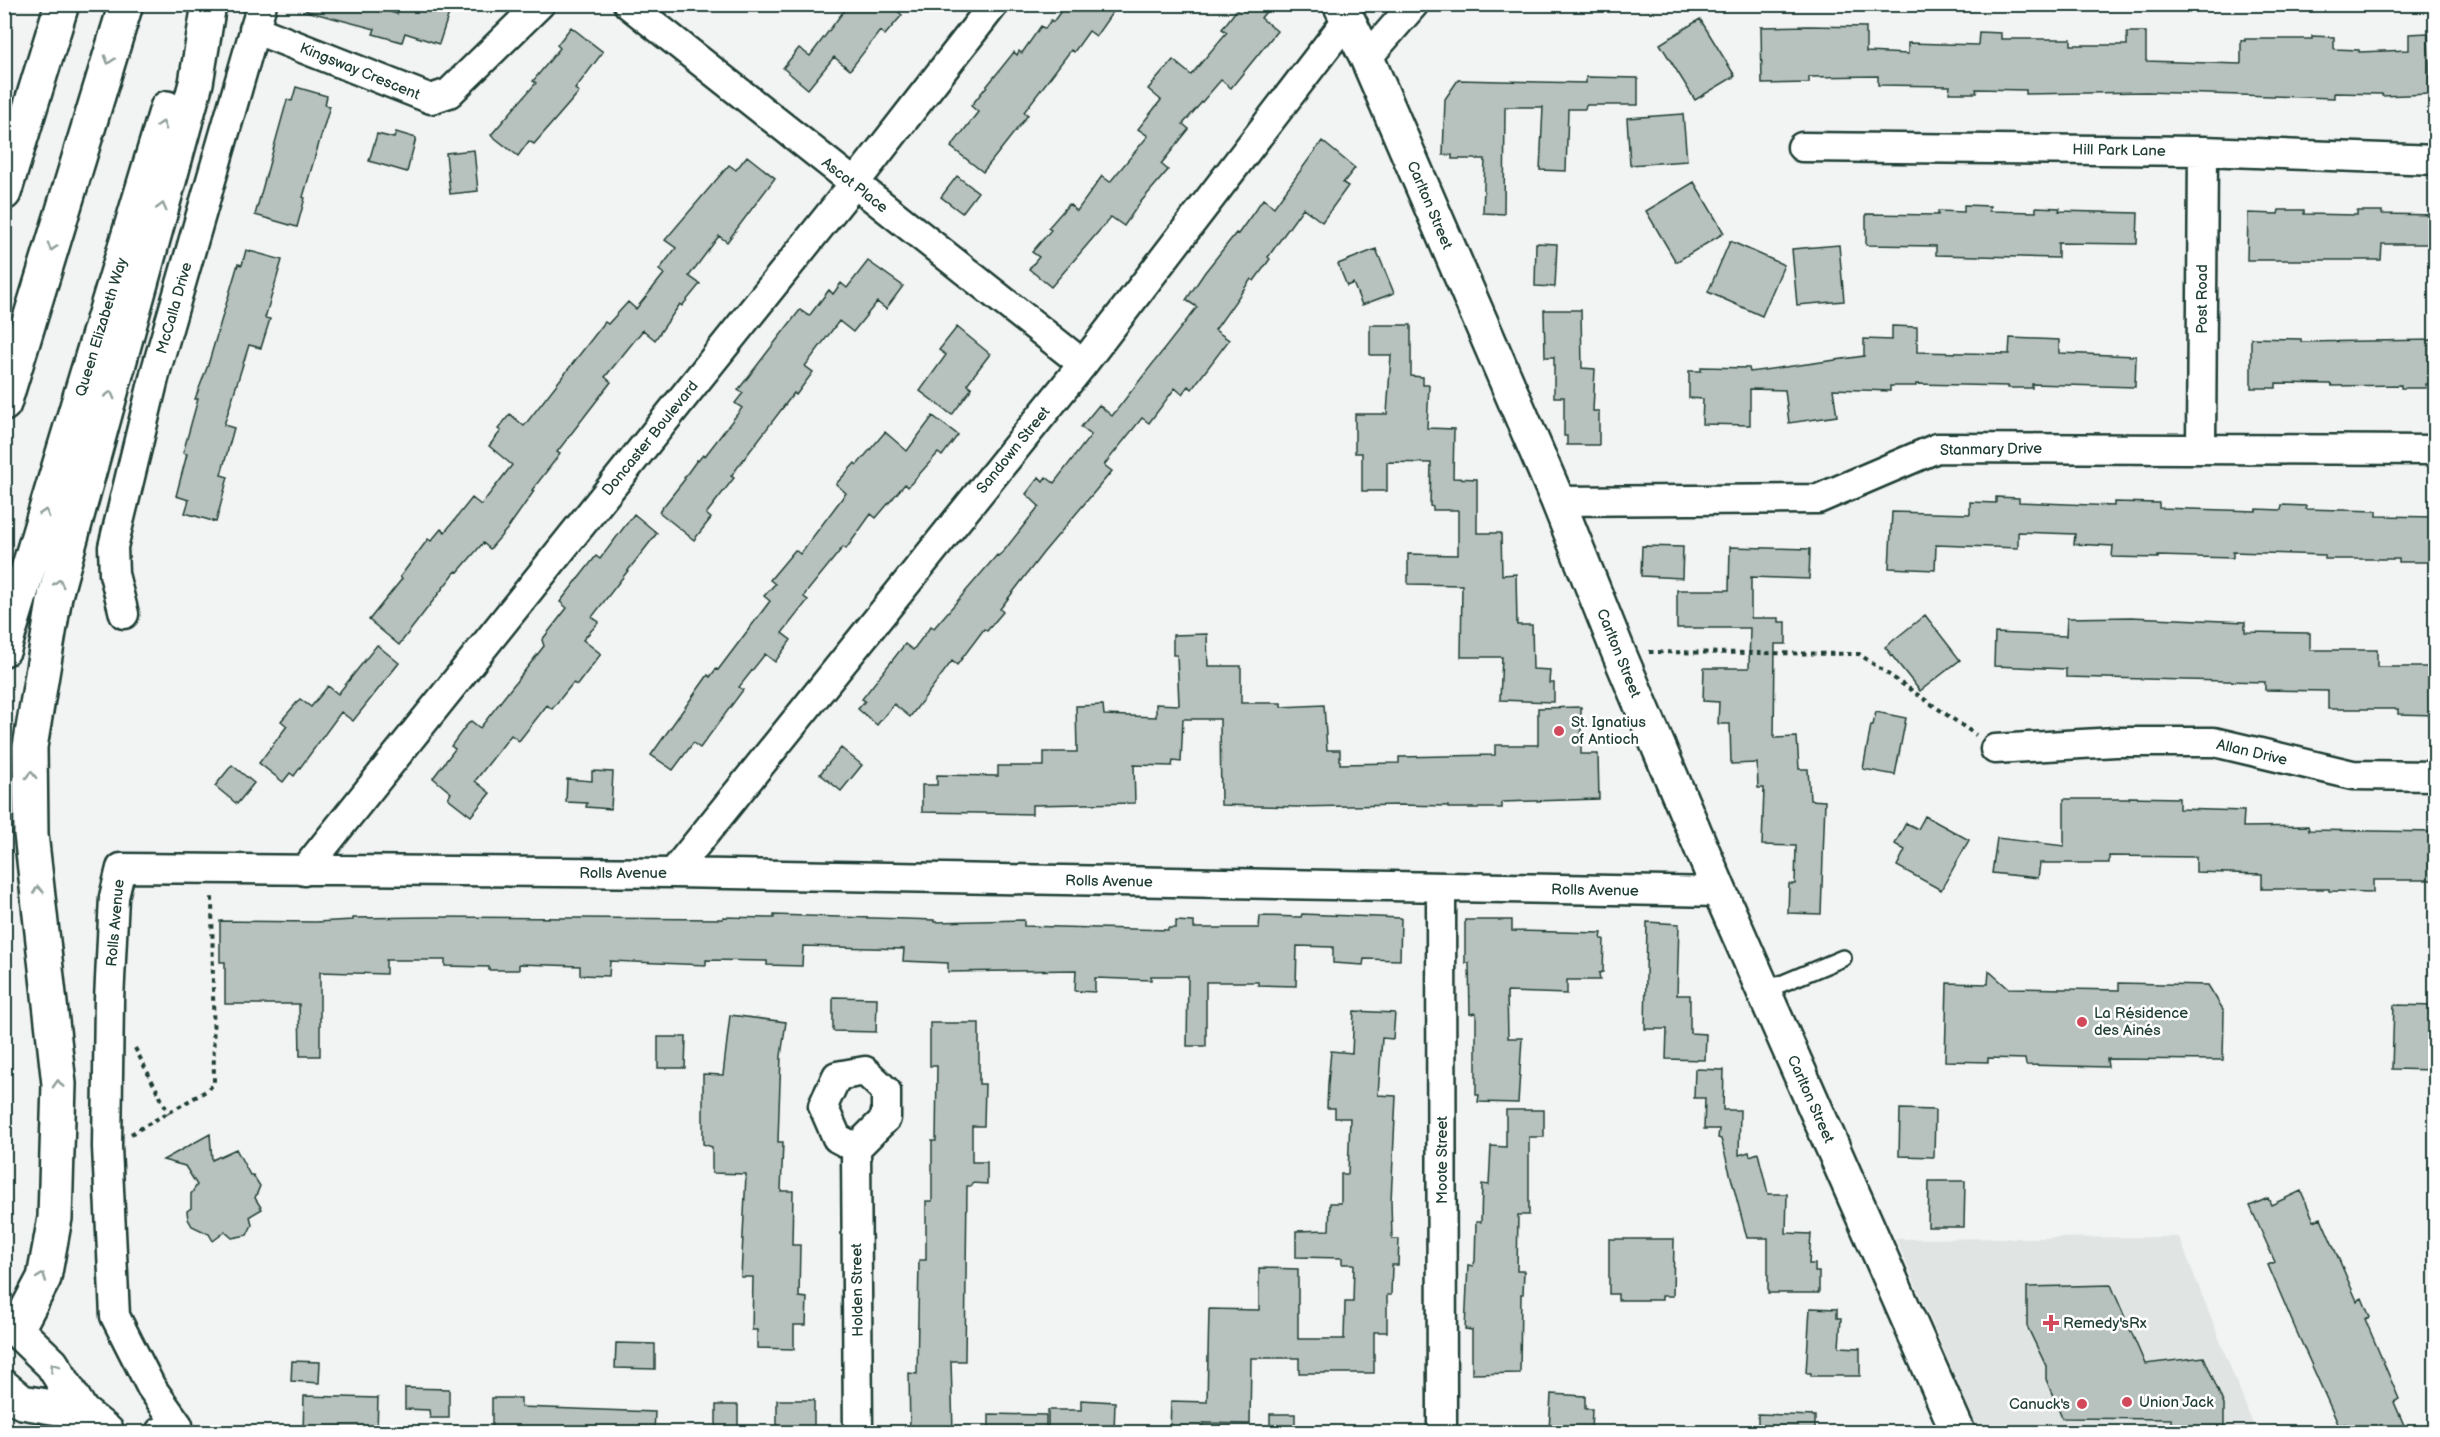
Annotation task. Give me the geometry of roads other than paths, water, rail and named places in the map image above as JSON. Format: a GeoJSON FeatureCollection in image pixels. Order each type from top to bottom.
{"type":"FeatureCollection","features":[{"type":"Feature","properties":{"kind":"main road"},"geometry":{"type":"LineString","coordinates":[[4,193],[62,4]]}},
{"type":"Feature","properties":{"kind":"main road"},"geometry":{"type":"LineString","coordinates":[[4,404],[126,4]]}},
{"type":"Feature","properties":{"kind":"main road","name":"Queen Elizabeth Way"},"geometry":{"type":"LineString","coordinates":[[4,649],[198,4]]}},
{"type":"Feature","properties":{"kind":"main road"},"geometry":{"type":"LineString","coordinates":[[107,1432],[82,1412],[52,1364],[11,1324],[44,1278],[56,1218],[59,1084],[32,834],[30,747],[55,596],[196,83],[209,4]]}},
{"type":"Feature","properties":{"kind":"main road","name":"Carlton Street"},"geometry":{"type":"LineString","coordinates":[[1344,12],[1367,58],[1558,501],[1618,651],[1720,892],[1958,1432]]}},
{"type":"Feature","properties":{"kind":"main road"},"geometry":{"type":"LineString","coordinates":[[4,1388],[22,1402],[82,1412]]}},
{"type":"Feature","properties":{"kind":"street","name":"Kingsway Crescent"},"geometry":{"type":"LineString","coordinates":[[258,17],[431,99],[449,93],[540,4]]}},
{"type":"Feature","properties":{"kind":"street","name":"Ascot Place"},"geometry":{"type":"LineString","coordinates":[[628,4],[1083,364]]}},
{"type":"Feature","properties":{"kind":"street","name":"Doncaster Boulevard"},"geometry":{"type":"LineString","coordinates":[[304,870],[854,184],[994,4]]}},
{"type":"Feature","properties":{"kind":"street"},"geometry":{"type":"LineString","coordinates":[[1367,58],[1413,4]]}},
{"type":"Feature","properties":{"kind":"street","name":"Sandown Street"},"geometry":{"type":"LineString","coordinates":[[673,873],[1083,364],[1344,12]]}},
{"type":"Feature","properties":{"kind":"street","name":"McCalla Drive"},"geometry":{"type":"LineString","coordinates":[[124,614],[114,574],[113,547],[156,370],[258,17]]}},
{"type":"Feature","properties":{"kind":"street","name":"Hill Park Lane"},"geometry":{"type":"LineString","coordinates":[[1802,147],[2204,151],[2436,160]]}},
{"type":"Feature","properties":{"kind":"street","name":"Post Road"},"geometry":{"type":"LineString","coordinates":[[2201,448],[2204,151]]}},
{"type":"Feature","properties":{"kind":"street","name":"Stanmary Drive"},"geometry":{"type":"LineString","coordinates":[[1558,501],[1818,499],[1936,448],[2436,450]]}},
{"type":"Feature","properties":{"kind":"street","name":"Allan Drive"},"geometry":{"type":"LineString","coordinates":[[1995,749],[2116,742],[2214,742],[2353,775],[2436,776]]}},
{"type":"Feature","properties":{"kind":"street","name":"Rolls Avenue"},"geometry":{"type":"LineString","coordinates":[[160,1432],[178,1425],[151,1387],[115,1316],[107,1147],[114,897],[121,868],[673,873],[1720,892]]}},
{"type":"Feature","properties":{"kind":"street","name":"Moote Street"},"geometry":{"type":"LineString","coordinates":[[1441,887],[1442,1432]]}},
{"type":"Feature","properties":{"kind":"street","name":"Holden Street"},"geometry":{"type":"LineString","coordinates":[[856,1148],[858,1432]]}},
{"type":"Feature","properties":{"kind":"lane"},"geometry":{"type":"LineString","coordinates":[[1764,992],[1843,958]]}},
{"type":"Feature","properties":{"kind":"place","name":"St. Ignatius of Antioch"},"geometry":{"type":"Point","coordinates":[1559,731]}},
{"type":"Feature","properties":{"kind":"place","name":"La Résidence des Ainés"},"geometry":{"type":"Point","coordinates":[2082,1022]}},
{"type":"Feature","properties":{"kind":"place","name":"Remedy'sRx"},"geometry":{"type":"Point","coordinates":[2051,1323]}},
{"type":"Feature","properties":{"kind":"place","name":"Union Jack"},"geometry":{"type":"Point","coordinates":[2127,1402]}},
{"type":"Feature","properties":{"kind":"place","name":"Canuck's"},"geometry":{"type":"Point","coordinates":[2082,1404]}}]}
